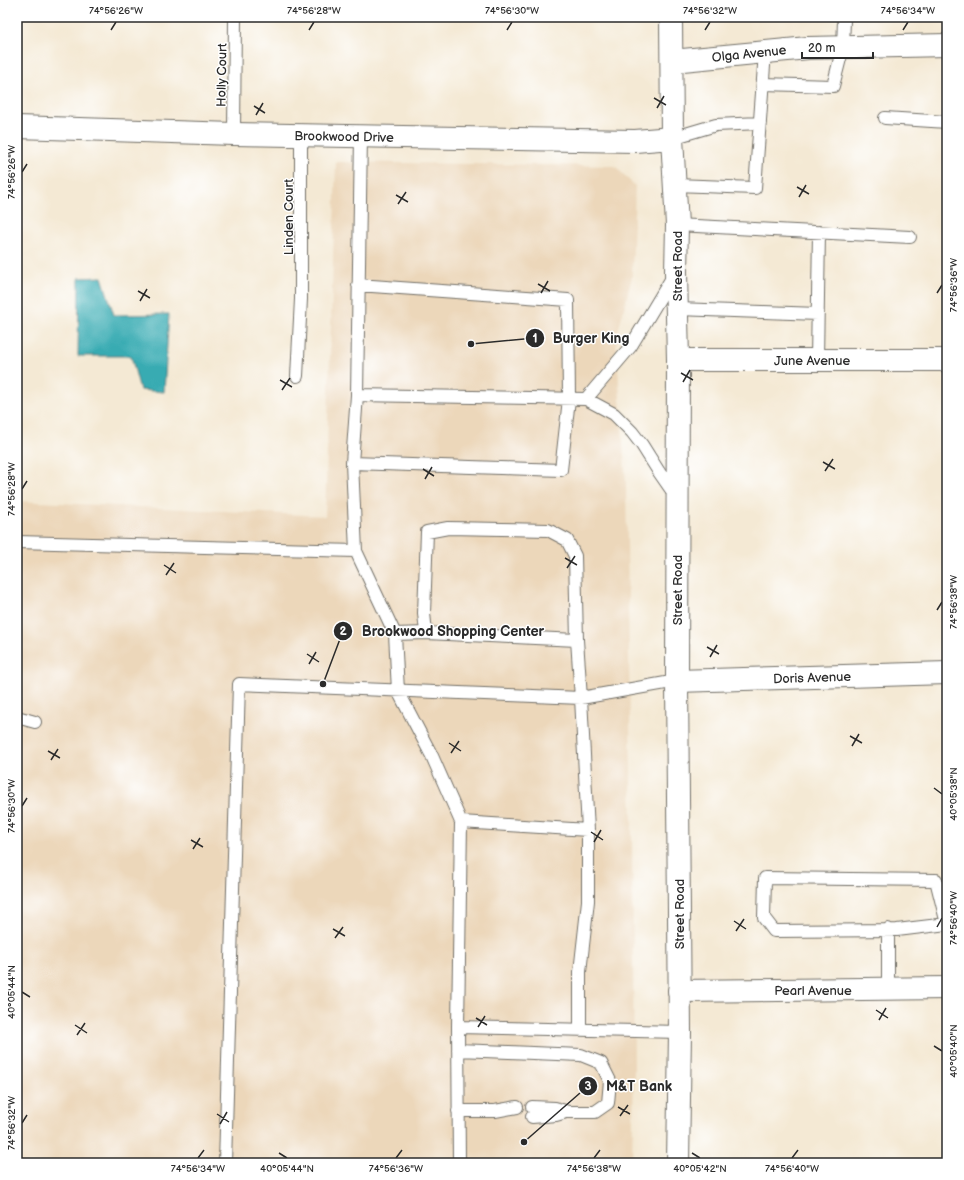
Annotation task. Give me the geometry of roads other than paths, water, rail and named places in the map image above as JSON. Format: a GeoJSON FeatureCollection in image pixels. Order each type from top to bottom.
{"type":"FeatureCollection","features":[{"type":"Feature","properties":{"kind":"street","name":"Street Road"},"geometry":{"type":"LineString","coordinates":[[671,17],[672,138],[677,225],[676,272],[678,360],[677,681],[680,1032],[678,1163]]}},
{"type":"Feature","properties":{"kind":"street","name":"Olga Avenue"},"geometry":{"type":"LineString","coordinates":[[672,61],[808,48],[947,45]]}},
{"type":"Feature","properties":{"kind":"street","name":"Brookwood Drive"},"geometry":{"type":"LineString","coordinates":[[17,127],[234,134],[635,141],[672,138]]}},
{"type":"Feature","properties":{"kind":"street","name":"June Avenue"},"geometry":{"type":"LineString","coordinates":[[678,360],[947,360]]}},
{"type":"Feature","properties":{"kind":"street","name":"Doris Avenue"},"geometry":{"type":"LineString","coordinates":[[677,681],[947,673]]}},
{"type":"Feature","properties":{"kind":"street","name":"Pearl Avenue"},"geometry":{"type":"LineString","coordinates":[[679,991],[947,988]]}},
{"type":"Feature","properties":{"kind":"lane","name":"Holly Court"},"geometry":{"type":"LineString","coordinates":[[234,134],[235,17]]}},
{"type":"Feature","properties":{"kind":"lane"},"geometry":{"type":"LineString","coordinates":[[763,84],[834,86],[843,47],[844,20],[842,17]]}},
{"type":"Feature","properties":{"kind":"lane"},"geometry":{"type":"LineString","coordinates":[[675,185],[755,188],[765,52]]}},
{"type":"Feature","properties":{"kind":"lane"},"geometry":{"type":"LineString","coordinates":[[885,118],[947,122]]}},
{"type":"Feature","properties":{"kind":"lane"},"geometry":{"type":"LineString","coordinates":[[672,138],[716,125],[760,123]]}},
{"type":"Feature","properties":{"kind":"lane","name":"Linden Court"},"geometry":{"type":"LineString","coordinates":[[298,376],[302,299],[301,135]]}},
{"type":"Feature","properties":{"kind":"lane"},"geometry":{"type":"LineString","coordinates":[[361,136],[357,396],[352,463],[356,551],[395,634],[398,692],[432,756],[461,822],[458,1028],[459,1163]]}},
{"type":"Feature","properties":{"kind":"lane"},"geometry":{"type":"LineString","coordinates":[[677,225],[910,237]]}},
{"type":"Feature","properties":{"kind":"lane"},"geometry":{"type":"LineString","coordinates":[[817,360],[819,232]]}},
{"type":"Feature","properties":{"kind":"lane"},"geometry":{"type":"LineString","coordinates":[[586,399],[631,346],[676,272]]}},
{"type":"Feature","properties":{"kind":"lane"},"geometry":{"type":"LineString","coordinates":[[352,463],[561,470],[569,399],[568,300],[358,285]]}},
{"type":"Feature","properties":{"kind":"lane"},"geometry":{"type":"LineString","coordinates":[[677,308],[818,314]]}},
{"type":"Feature","properties":{"kind":"lane"},"geometry":{"type":"LineString","coordinates":[[357,396],[586,399],[614,414],[632,432],[678,498]]}},
{"type":"Feature","properties":{"kind":"lane"},"geometry":{"type":"LineString","coordinates":[[426,633],[424,613],[427,532],[448,528],[548,530],[567,540],[575,556],[577,640],[588,830],[588,901],[580,972],[580,1030]]}},
{"type":"Feature","properties":{"kind":"lane"},"geometry":{"type":"LineString","coordinates":[[17,542],[356,551]]}},
{"type":"Feature","properties":{"kind":"lane"},"geometry":{"type":"LineString","coordinates":[[395,634],[426,633],[577,640]]}},
{"type":"Feature","properties":{"kind":"lane"},"geometry":{"type":"LineString","coordinates":[[225,1163],[239,684],[398,692],[581,698],[677,681]]}},
{"type":"Feature","properties":{"kind":"lane"},"geometry":{"type":"LineString","coordinates":[[17,717],[35,722]]}},
{"type":"Feature","properties":{"kind":"lane"},"geometry":{"type":"LineString","coordinates":[[461,822],[588,830]]}},
{"type":"Feature","properties":{"kind":"lane"},"geometry":{"type":"LineString","coordinates":[[765,878],[936,880],[947,924],[897,930],[774,931],[764,918],[765,878]]}},
{"type":"Feature","properties":{"kind":"lane"},"geometry":{"type":"LineString","coordinates":[[888,929],[888,989]]}},
{"type":"Feature","properties":{"kind":"lane"},"geometry":{"type":"LineString","coordinates":[[458,1028],[680,1032]]}},
{"type":"Feature","properties":{"kind":"lane"},"geometry":{"type":"LineString","coordinates":[[458,1050],[581,1055],[601,1063],[610,1081],[608,1103],[595,1112],[568,1112],[555,1108],[532,1112]]}},
{"type":"Feature","properties":{"kind":"lane"},"geometry":{"type":"LineString","coordinates":[[458,1111],[517,1112]]}},
{"type":"Feature","properties":{"kind":"water"},"geometry":{"type":"Polygon","coordinates":[[[102,277],[114,315],[169,314],[164,392],[140,390],[131,356],[78,356],[79,278],[102,277]]]}},
{"type":"Feature","properties":{"kind":"place","name":"Burger King"},"geometry":{"type":"Point","coordinates":[471,344]}},
{"type":"Feature","properties":{"kind":"place","name":"Brookwood Shopping Center"},"geometry":{"type":"Point","coordinates":[323,684]}},
{"type":"Feature","properties":{"kind":"place","name":"M&T Bank"},"geometry":{"type":"Point","coordinates":[524,1142]}}]}
